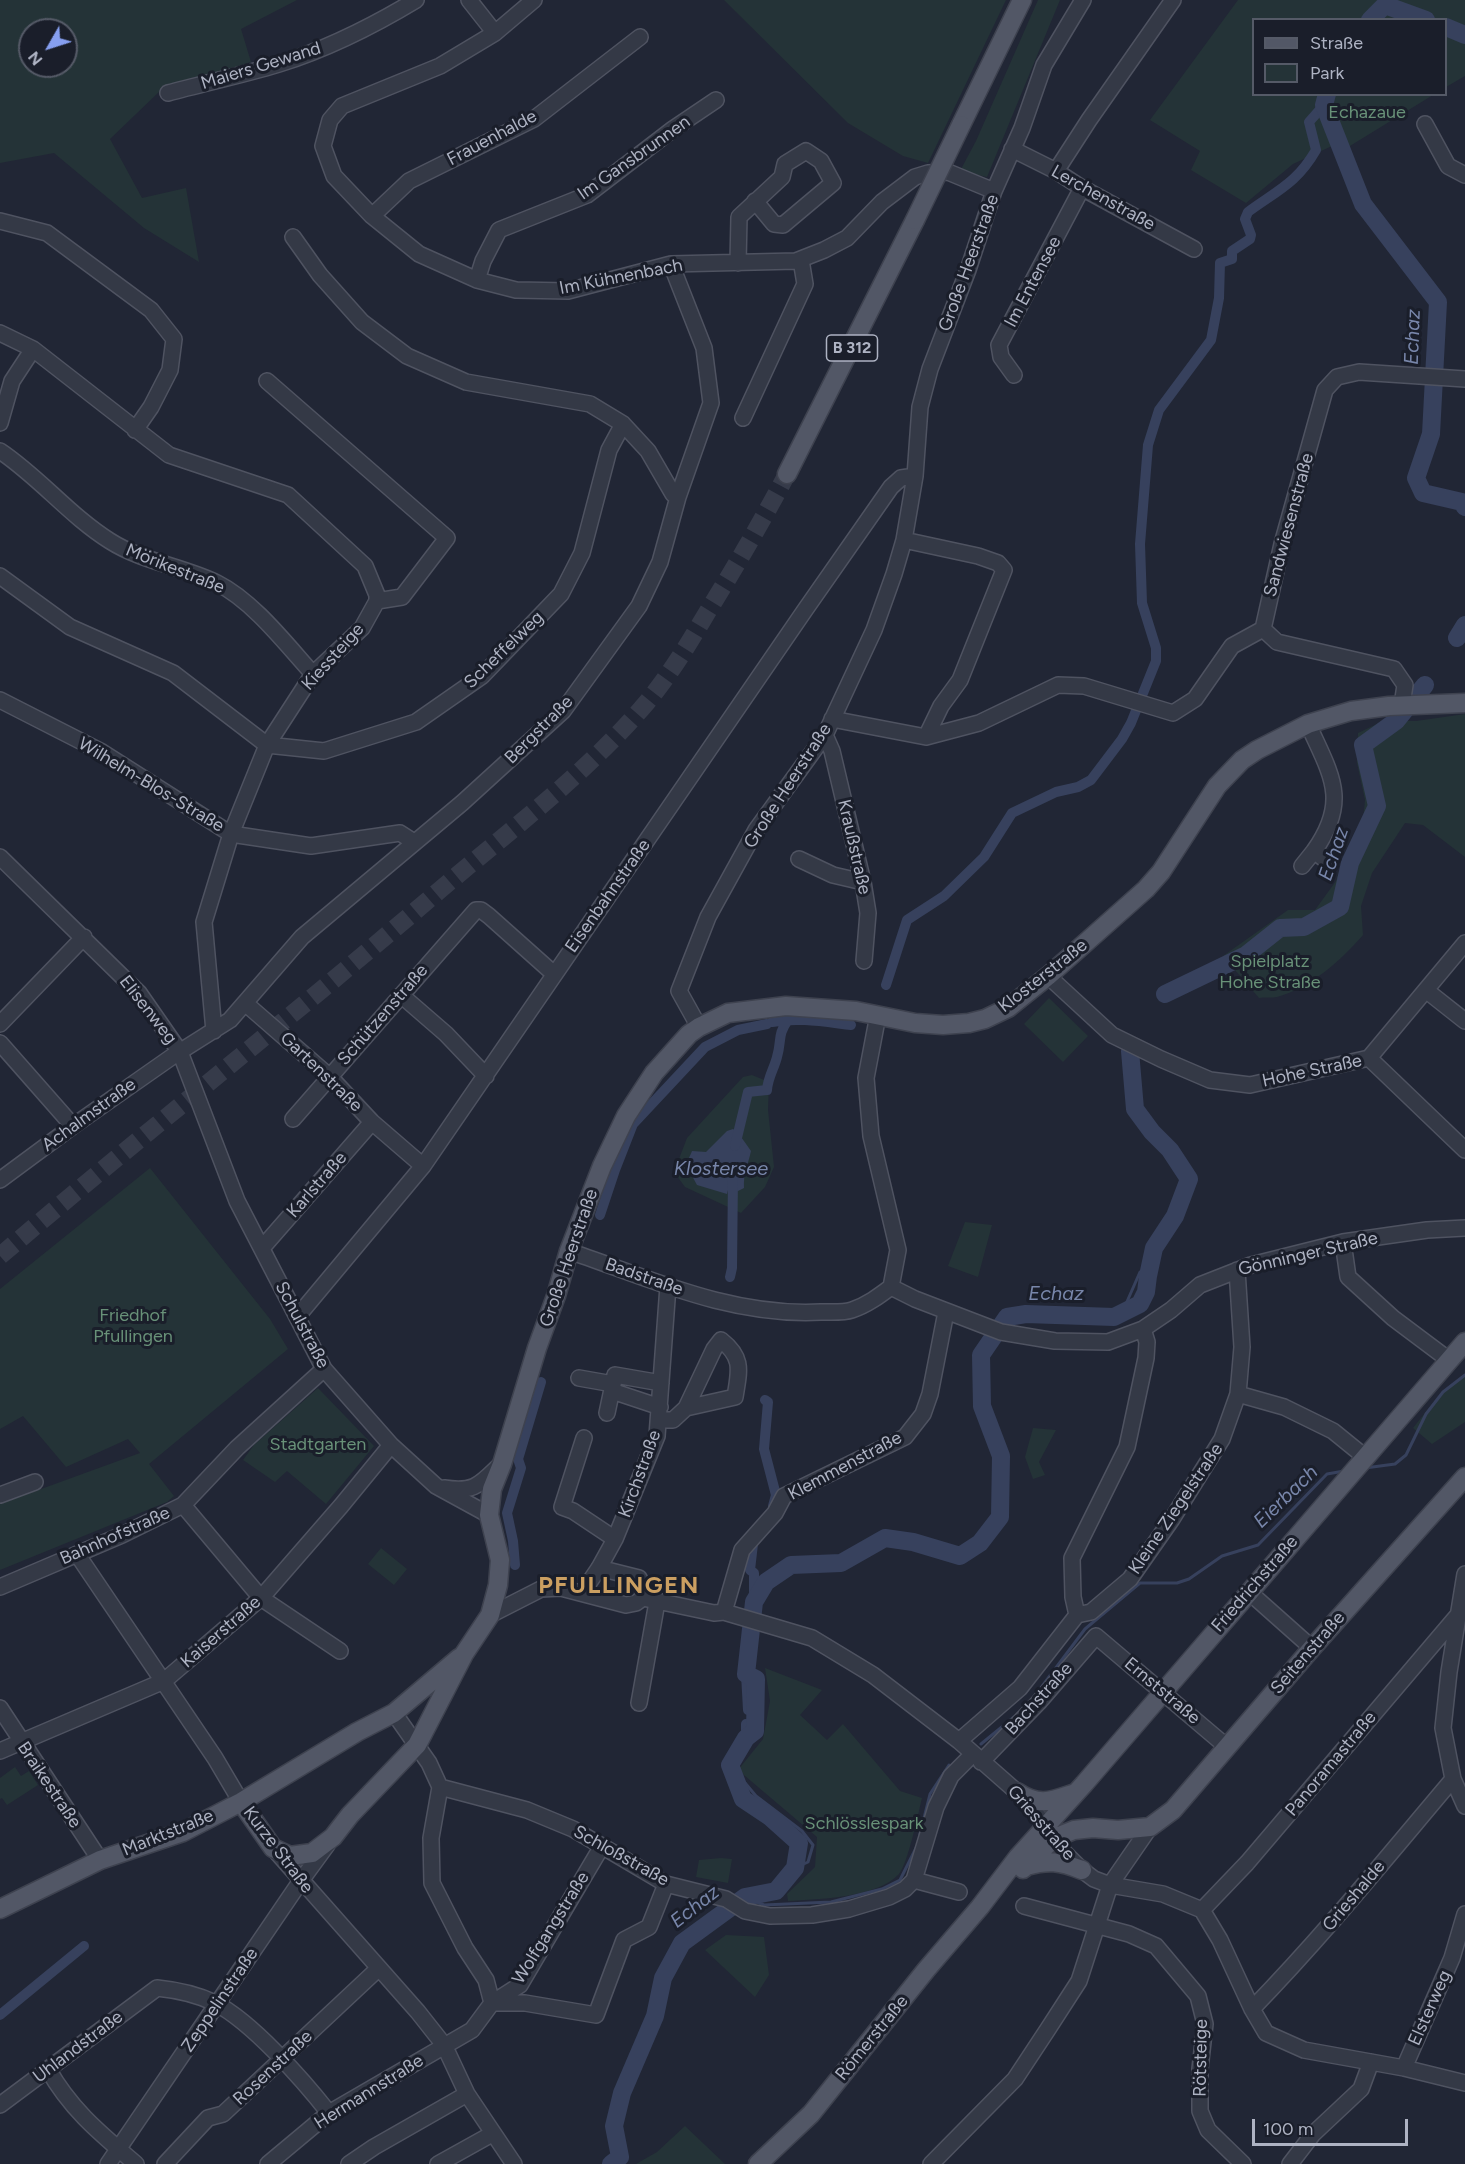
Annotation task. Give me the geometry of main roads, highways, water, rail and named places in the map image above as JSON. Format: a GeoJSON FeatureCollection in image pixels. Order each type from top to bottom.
{"type":"FeatureCollection","features":[{"type":"Feature","properties":{"kind":"main road","name":"B 312"},"geometry":{"type":"LineString","coordinates":[[787,474],[915,220],[1022,0]]}},
{"type":"Feature","properties":{"kind":"main road","name":"Klosterstraße"},"geometry":{"type":"LineString","coordinates":[[878,1015],[915,1023],[943,1025],[985,1019],[1008,1008],[1048,976],[1146,889],[1161,872],[1217,786],[1242,760],[1257,750],[1308,724],[1351,711],[1395,705],[1465,703]]}},
{"type":"Feature","properties":{"kind":"main road","name":"Große Heerstraße"},"geometry":{"type":"LineString","coordinates":[[464,1654],[490,1614],[498,1585],[500,1560],[489,1515],[492,1489],[502,1464],[569,1251],[602,1166],[626,1116],[660,1066],[689,1034],[729,1013],[786,1006],[856,1011],[878,1015]]}},
{"type":"Feature","properties":{"kind":"main road","name":"Friedrichstraße"},"geometry":{"type":"LineString","coordinates":[[1050,1833],[1076,1792],[1465,1342]]}},
{"type":"Feature","properties":{"kind":"main road","name":"Seitenstraße"},"geometry":{"type":"LineString","coordinates":[[1050,1833],[1094,1828],[1118,1830],[1150,1827],[1173,1810],[1312,1648],[1465,1477]]}},
{"type":"Feature","properties":{"kind":"main road","name":"Marktstraße"},"geometry":{"type":"LineString","coordinates":[[0,1909],[100,1860],[183,1832],[241,1802],[357,1732],[394,1713],[464,1654]]}},
{"type":"Feature","properties":{"kind":"main road","name":"Zeppelinstraße"},"geometry":{"type":"LineString","coordinates":[[273,1848],[290,1856],[312,1853],[333,1837],[350,1815],[417,1745],[464,1654]]}},
{"type":"Feature","properties":{"kind":"main road"},"geometry":{"type":"LineString","coordinates":[[1017,1792],[1028,1799],[1046,1802],[1076,1792]]}},
{"type":"Feature","properties":{"kind":"main road","name":"Kurze Straße"},"geometry":{"type":"LineString","coordinates":[[241,1802],[273,1848]]}},
{"type":"Feature","properties":{"kind":"main road","name":"Römerstraße"},"geometry":{"type":"LineString","coordinates":[[980,1907],[1026,1866],[1050,1833]]}},
{"type":"Feature","properties":{"kind":"main road","name":"Römerstraße"},"geometry":{"type":"LineString","coordinates":[[758,2164],[811,2114],[980,1907],[1008,1869],[1050,1833]]}},
{"type":"Feature","properties":{"kind":"main road"},"geometry":{"type":"LineString","coordinates":[[1026,1866],[1057,1862],[1082,1870]]}},
{"type":"Feature","properties":{"kind":"water","name":"Klostersee"},"geometry":{"type":"Polygon","coordinates":[[[733,1129],[751,1151],[744,1188],[738,1191],[728,1190],[727,1194],[697,1185],[691,1174],[686,1177],[685,1167],[692,1151],[706,1152],[727,1131],[733,1129]]]}},
{"type":"Feature","properties":{"kind":"waterway","name":"Echaz"},"geometry":{"type":"LineString","coordinates":[[1383,0],[1385,5]]}},
{"type":"Feature","properties":{"kind":"waterway","name":"Echaz"},"geometry":{"type":"LineString","coordinates":[[1372,18],[1385,5],[1421,18]]}},
{"type":"Feature","properties":{"kind":"waterway","name":"Echaz"},"geometry":{"type":"LineString","coordinates":[[1447,27],[1465,35]]}},
{"type":"Feature","properties":{"kind":"waterway","name":"Echaz"},"geometry":{"type":"LineString","coordinates":[[1326,96],[1324,105],[1363,204],[1438,302],[1431,434],[1416,478],[1423,493],[1462,502],[1465,507]]}},
{"type":"Feature","properties":{"kind":"waterway"},"geometry":{"type":"LineString","coordinates":[[886,985],[907,920],[944,896],[984,857],[1012,813],[1056,792],[1078,787],[1091,780],[1122,739],[1131,723],[1156,661],[1156,648],[1142,603],[1140,544],[1148,445],[1159,410],[1211,340],[1219,298],[1220,263],[1232,259],[1232,251],[1250,239],[1251,235],[1245,219],[1248,212],[1286,185],[1302,171],[1309,161],[1316,150],[1309,122],[1324,105]]}},
{"type":"Feature","properties":{"kind":"waterway","name":"Echaz"},"geometry":{"type":"LineString","coordinates":[[1457,638],[1465,625]]}},
{"type":"Feature","properties":{"kind":"waterway","name":"Echaz"},"geometry":{"type":"LineString","coordinates":[[1165,994],[1246,955],[1280,928],[1304,927],[1340,907],[1350,863],[1377,806],[1363,745],[1396,721],[1425,685]]}},
{"type":"Feature","properties":{"kind":"waterway"},"geometry":{"type":"LineString","coordinates":[[735,1146],[748,1092],[767,1090],[781,1034],[788,1020]]}},
{"type":"Feature","properties":{"kind":"waterway"},"geometry":{"type":"LineString","coordinates":[[772,1022],[802,1020],[851,1025]]}},
{"type":"Feature","properties":{"kind":"waterway"},"geometry":{"type":"LineString","coordinates":[[600,1215],[633,1124],[705,1047],[738,1030],[767,1024]]}},
{"type":"Feature","properties":{"kind":"waterway","name":"Echaz"},"geometry":{"type":"LineString","coordinates":[[611,2164],[620,2157],[614,2126],[622,2093],[655,2016],[663,1978],[682,1943],[745,1897],[776,1891],[795,1868],[799,1843],[770,1817],[743,1799],[730,1765],[746,1738],[755,1731],[756,1679],[746,1674],[754,1602],[766,1582],[791,1565],[841,1563],[885,1538],[913,1542],[960,1556],[980,1543],[1000,1517],[1001,1456],[982,1406],[981,1355],[1007,1317],[1026,1314],[1114,1317],[1140,1304],[1146,1292],[1154,1248],[1175,1216],[1189,1179],[1170,1150],[1152,1132],[1135,1109],[1130,1051]]}},
{"type":"Feature","properties":{"kind":"waterway"},"geometry":{"type":"LineString","coordinates":[[730,1277],[733,1177]]}},
{"type":"Feature","properties":{"kind":"waterway"},"geometry":{"type":"LineString","coordinates":[[1122,1313],[1140,1272],[1150,1267]]}},
{"type":"Feature","properties":{"kind":"waterway","name":"Eierbach"},"geometry":{"type":"LineString","coordinates":[[1365,1468],[1395,1464],[1406,1455],[1426,1414],[1443,1392],[1465,1375]]}},
{"type":"Feature","properties":{"kind":"waterway"},"geometry":{"type":"LineString","coordinates":[[515,1565],[507,1513],[521,1468],[518,1459],[541,1382]]}},
{"type":"Feature","properties":{"kind":"waterway"},"geometry":{"type":"LineString","coordinates":[[765,1400],[768,1402],[764,1449],[776,1495],[773,1506]]}},
{"type":"Feature","properties":{"kind":"waterway","name":"Eierbach"},"geometry":{"type":"LineString","coordinates":[[1037,1693],[1085,1629],[1140,1583],[1177,1583],[1189,1579],[1222,1556],[1258,1545],[1327,1474],[1344,1471]]}},
{"type":"Feature","properties":{"kind":"waterway"},"geometry":{"type":"LineString","coordinates":[[753,1544],[750,1570],[754,1573],[754,1602]]}},
{"type":"Feature","properties":{"kind":"waterway","name":"Echaz"},"geometry":{"type":"LineString","coordinates":[[746,1674],[748,1710]]}},
{"type":"Feature","properties":{"kind":"waterway","name":"Eierbach"},"geometry":{"type":"LineString","coordinates":[[981,1744],[1014,1717]]}},
{"type":"Feature","properties":{"kind":"waterway","name":"Echaz"},"geometry":{"type":"LineString","coordinates":[[746,1724],[746,1738]]}},
{"type":"Feature","properties":{"kind":"waterway"},"geometry":{"type":"LineString","coordinates":[[730,1765],[756,1796],[802,1831],[813,1845],[808,1862],[795,1868]]}},
{"type":"Feature","properties":{"kind":"waterway","name":"Eierbach"},"geometry":{"type":"LineString","coordinates":[[920,1834],[930,1794],[949,1765]]}},
{"type":"Feature","properties":{"kind":"waterway","name":"Eierbach"},"geometry":{"type":"LineString","coordinates":[[745,1897],[764,1905],[831,1902],[882,1889],[900,1880],[917,1846]]}},
{"type":"Feature","properties":{"kind":"waterway"},"geometry":{"type":"LineString","coordinates":[[0,2015],[84,1946]]}},
{"type":"Feature","properties":{"kind":"tunnel"},"geometry":{"type":"LineString","coordinates":[[0,1256],[386,936],[595,757],[642,708],[677,661],[739,560],[787,474]]}},
{"type":"Feature","properties":{"kind":"district","name":"PFULLINGEN"},"geometry":{"type":"Point","coordinates":[619,1586]}},
{"type":"Feature","properties":{"kind":"park label","name":"Echazaue"},"geometry":{"type":"Point","coordinates":[1367,113]}},
{"type":"Feature","properties":{"kind":"park label","name":"Spielplatz Hohe Straße"},"geometry":{"type":"Point","coordinates":[1270,972]}},
{"type":"Feature","properties":{"kind":"park label","name":"Friedhof Pfullingen"},"geometry":{"type":"Point","coordinates":[133,1326]}},
{"type":"Feature","properties":{"kind":"park label","name":"Stadtgarten"},"geometry":{"type":"Point","coordinates":[318,1445]}},
{"type":"Feature","properties":{"kind":"park label","name":"Schlösslespark"},"geometry":{"type":"Point","coordinates":[864,1824]}}]}
